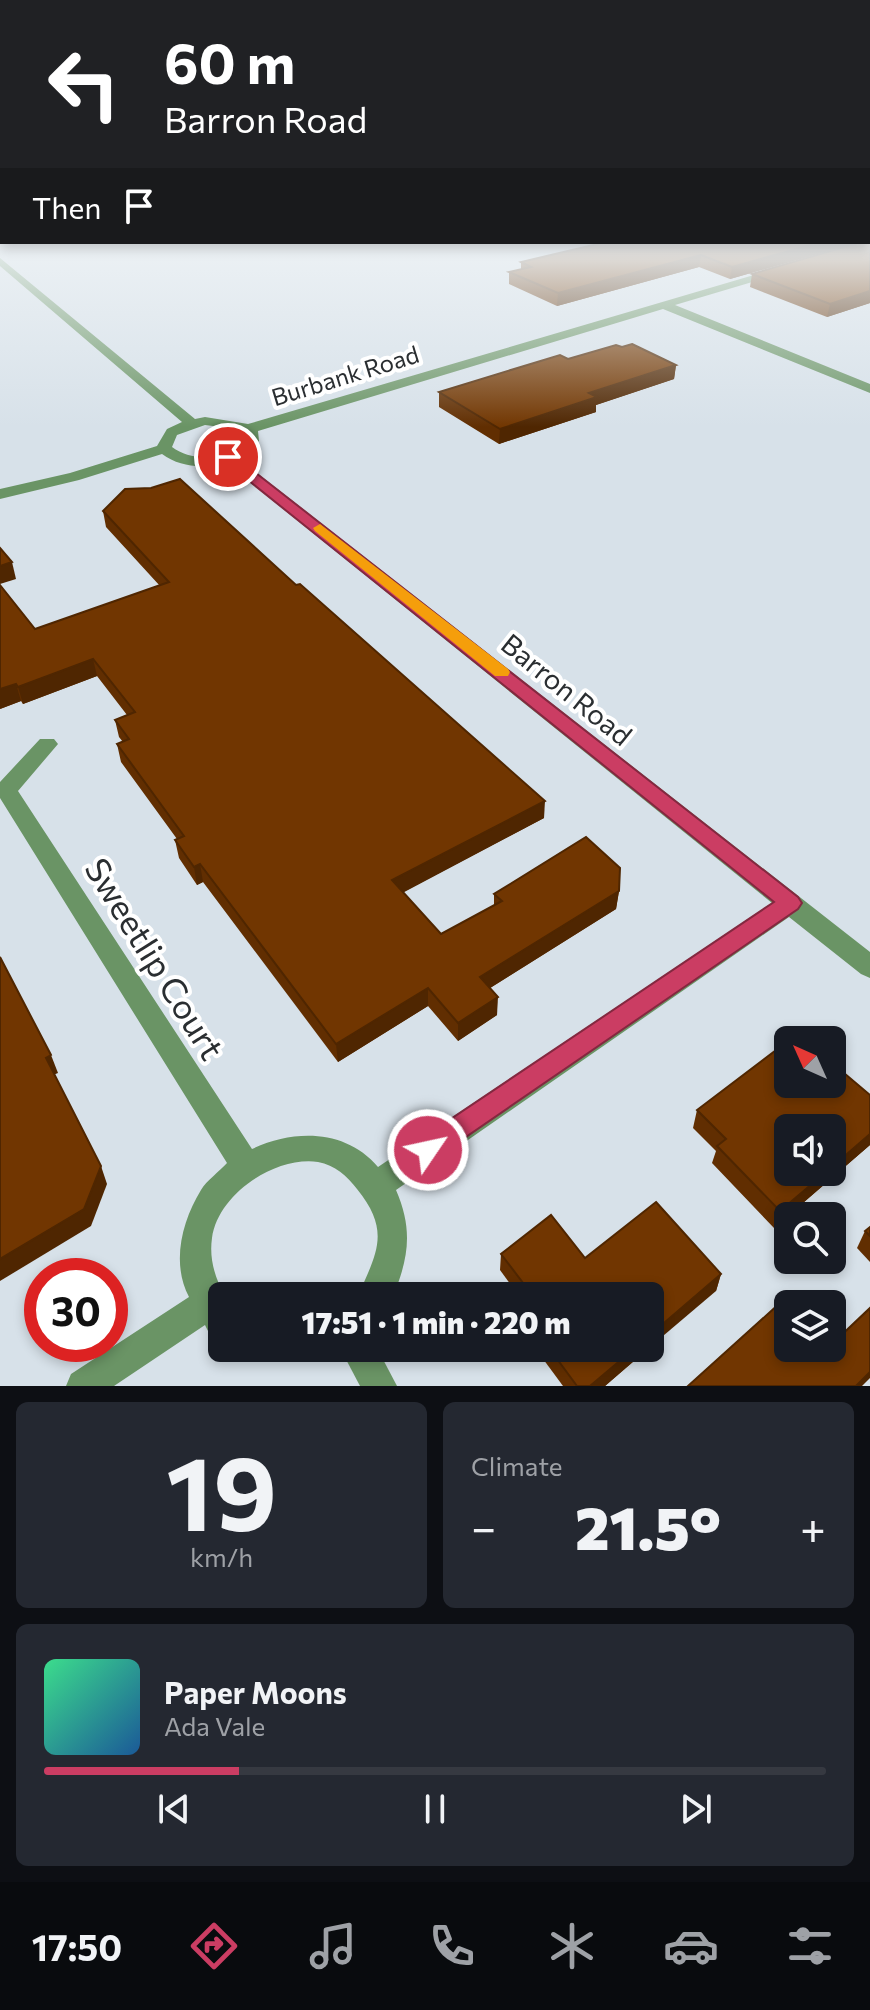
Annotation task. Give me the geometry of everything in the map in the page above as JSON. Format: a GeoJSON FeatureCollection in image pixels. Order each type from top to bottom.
{"type":"FeatureCollection","features":[{"type":"Feature","properties":{"kind":"street"},"geometry":{"type":"LineString","coordinates":[[43,298],[192,423]]}},
{"type":"Feature","properties":{"kind":"street","name":"Burbank Road"},"geometry":{"type":"LineString","coordinates":[[248,429],[689,298]]}},
{"type":"Feature","properties":{"kind":"street"},"geometry":{"type":"LineString","coordinates":[[664,305],[870,389]]}},
{"type":"Feature","properties":{"kind":"street"},"geometry":{"type":"LineString","coordinates":[[230,422],[253,434],[248,447],[228,457],[189,460],[177,458],[164,449],[166,437],[192,423],[230,422]]}},
{"type":"Feature","properties":{"kind":"street"},"geometry":{"type":"LineString","coordinates":[[0,494],[74,477],[164,449]]}},
{"type":"Feature","properties":{"kind":"street","name":"Barron Road"},"geometry":{"type":"LineString","coordinates":[[228,457],[870,967]]}},
{"type":"Feature","properties":{"kind":"street","name":"Sweetlip Court"},"geometry":{"type":"LineString","coordinates":[[47,744],[3,790],[245,1165]]}},
{"type":"Feature","properties":{"kind":"street"},"geometry":{"type":"LineString","coordinates":[[378,1185],[791,903]]}},
{"type":"Feature","properties":{"kind":"street"},"geometry":{"type":"LineString","coordinates":[[208,1302],[197,1281],[193,1255],[197,1228],[216,1193],[245,1165],[273,1152],[303,1147],[332,1151],[358,1164],[378,1185],[391,1211],[394,1242],[388,1274],[383,1282]]}},
{"type":"Feature","properties":{"kind":"street"},"geometry":{"type":"LineString","coordinates":[[83,1386],[208,1317]]}},
{"type":"Feature","properties":{"kind":"street"},"geometry":{"type":"LineString","coordinates":[[365,1362],[380,1386]]}},
{"type":"Feature","properties":{"kind":"building"},"geometry":{"type":"Polygon","coordinates":[[[814,298],[849,298],[830,304],[814,298]]]}},
{"type":"Feature","properties":{"kind":"building"},"geometry":{"type":"Polygon","coordinates":[[[632,344],[676,365],[589,393],[597,397],[500,429],[439,392],[560,355],[568,359],[616,345],[632,344]]]}},
{"type":"Feature","properties":{"kind":"building"},"geometry":{"type":"Polygon","coordinates":[[[180,479],[296,585],[300,584],[545,801],[392,880],[441,934],[502,901],[494,894],[586,837],[620,868],[619,891],[480,977],[498,997],[458,1023],[428,988],[336,1044],[200,864],[194,867],[175,840],[184,836],[117,744],[129,739],[115,720],[135,712],[93,659],[18,687],[16,684],[0,689],[0,585],[35,629],[169,582],[103,511],[125,489],[151,488],[180,479]]]}},
{"type":"Feature","properties":{"kind":"building"},"geometry":{"type":"Polygon","coordinates":[[[0,548],[12,562],[0,566],[0,548]]]}},
{"type":"Feature","properties":{"kind":"building"},"geometry":{"type":"Polygon","coordinates":[[[0,957],[51,1055],[46,1058],[101,1166],[84,1209],[0,1259],[0,957]]]}},
{"type":"Feature","properties":{"kind":"building"},"geometry":{"type":"Polygon","coordinates":[[[774,1052],[774,1098],[846,1098],[846,1075],[870,1095],[870,1134],[846,1155],[846,1114],[774,1114],[774,1186],[809,1186],[791,1202],[774,1202],[774,1205],[717,1146],[726,1139],[697,1110],[774,1052]]]}},
{"type":"Feature","properties":{"kind":"building"},"geometry":{"type":"Polygon","coordinates":[[[656,1202],[721,1274],[664,1323],[664,1282],[522,1282],[501,1254],[551,1215],[585,1258],[656,1202]]]}},
{"type":"Feature","properties":{"kind":"building"},"geometry":{"type":"Polygon","coordinates":[[[774,1308],[774,1362],[846,1362],[846,1331],[870,1308],[870,1372],[856,1386],[688,1386],[774,1308]]]}},
{"type":"Feature","properties":{"kind":"building"},"geometry":{"type":"Polygon","coordinates":[[[559,1362],[618,1362],[590,1386],[577,1386],[559,1362]]]}},
{"type":"Feature","properties":{"kind":"slow traffic"},"geometry":{"type":"LineString","coordinates":[[320,528],[501,672]]}},
{"type":"Feature","properties":{"kind":"route"},"geometry":{"type":"LineString","coordinates":[[228,457],[791,903],[428,1150]]}}]}
